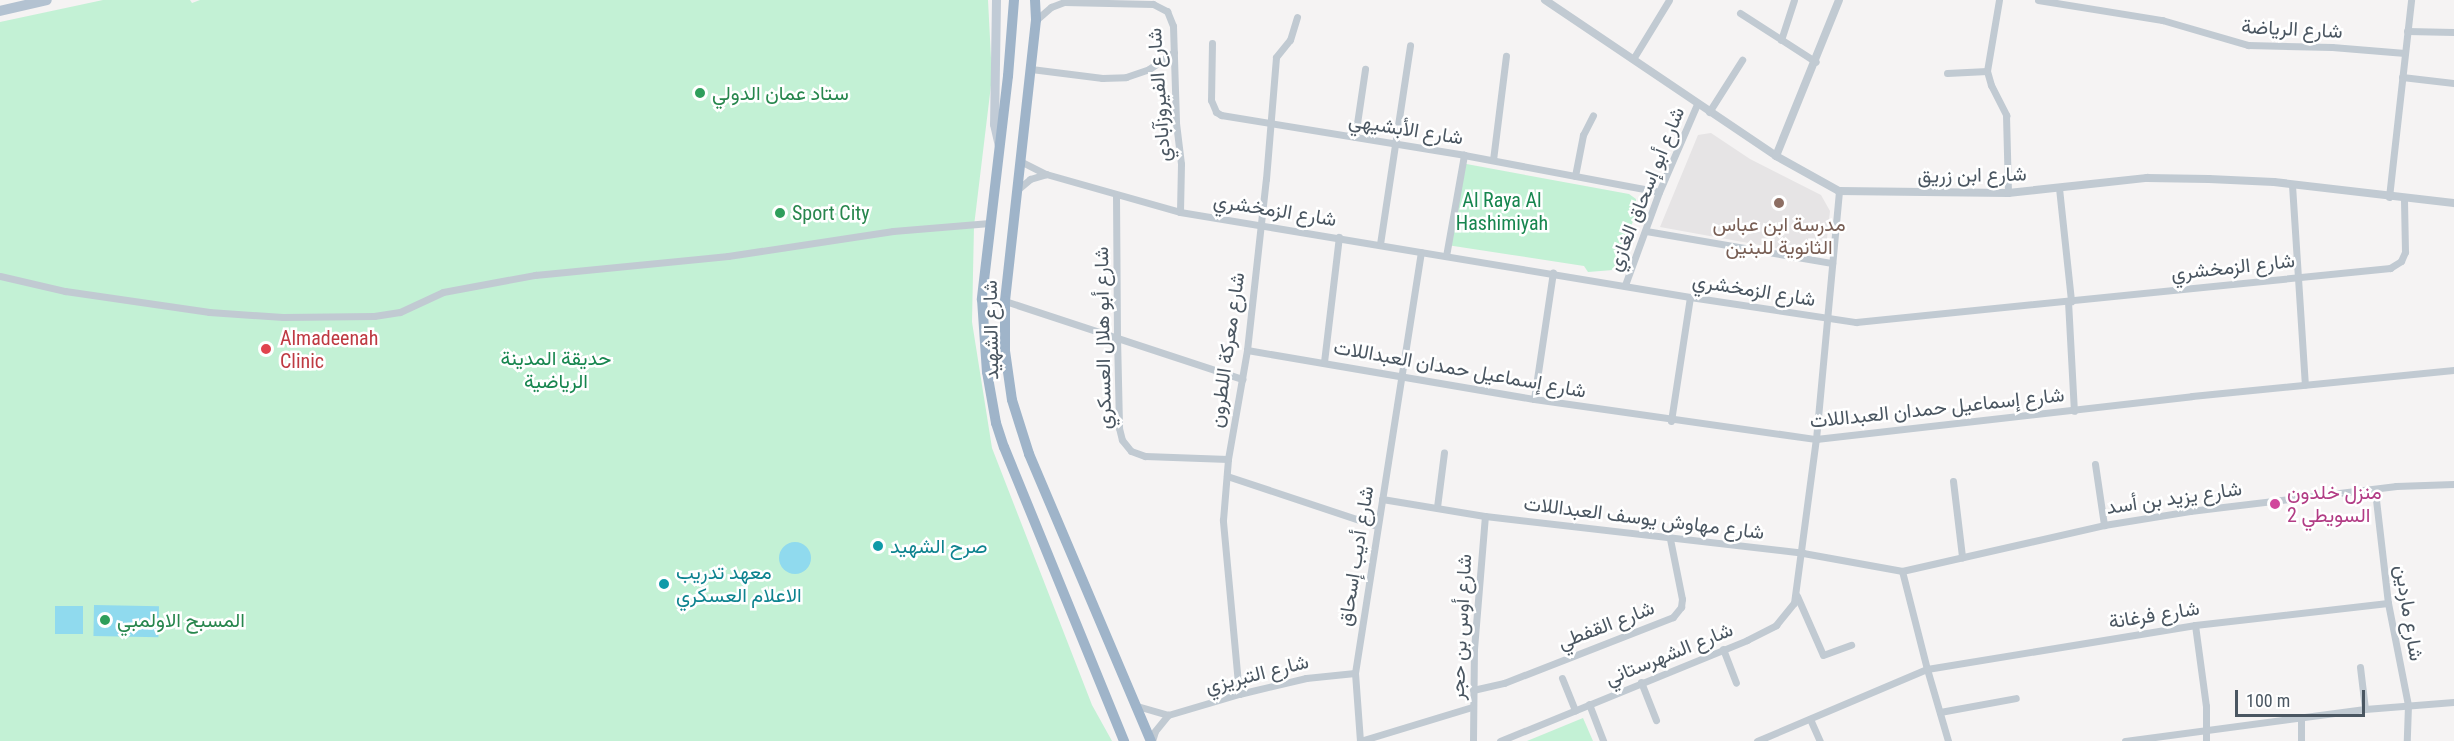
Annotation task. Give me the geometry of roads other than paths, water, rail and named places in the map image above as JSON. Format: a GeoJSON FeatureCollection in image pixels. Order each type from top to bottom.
{"type":"FeatureCollection","features":[{"type":"Feature","properties":{"kind":"highway","name":"شارع الشهيد"},"geometry":{"type":"LineString","coordinates":[[1014,0],[982,321],[996,423],[1029,513],[1124,741]]}},
{"type":"Feature","properties":{"kind":"highway","name":"شارع الشهيد"},"geometry":{"type":"LineString","coordinates":[[1035,0],[1036,20],[1005,301],[1005,351],[1012,400],[1029,454],[1151,741]]}},
{"type":"Feature","properties":{"kind":"main road"},"geometry":{"type":"LineString","coordinates":[[0,10],[47,0]]}},
{"type":"Feature","properties":{"kind":"main road"},"geometry":{"type":"LineString","coordinates":[[996,0],[994,124],[999,146]]}},
{"type":"Feature","properties":{"kind":"street","name":"شارع ابن زريق"},"geometry":{"type":"LineString","coordinates":[[1545,0],[1776,156],[1839,191],[2008,193],[2147,178],[2209,178],[2454,203]]}},
{"type":"Feature","properties":{"kind":"street"},"geometry":{"type":"LineString","coordinates":[[1633,59],[1669,0]]}},
{"type":"Feature","properties":{"kind":"street"},"geometry":{"type":"LineString","coordinates":[[1781,40],[1794,0]]}},
{"type":"Feature","properties":{"kind":"street"},"geometry":{"type":"LineString","coordinates":[[1776,156],[1816,62],[1839,0]]}},
{"type":"Feature","properties":{"kind":"street"},"geometry":{"type":"LineString","coordinates":[[1999,0],[1987,71],[1991,85],[2006,115],[2008,193]]}},
{"type":"Feature","properties":{"kind":"street","name":"شارع الرياضة"},"geometry":{"type":"LineString","coordinates":[[2038,0],[2162,20],[2248,45],[2332,47],[2405,53]]}},
{"type":"Feature","properties":{"kind":"street"},"geometry":{"type":"LineString","coordinates":[[2389,197],[2411,0]]}},
{"type":"Feature","properties":{"kind":"street","name":"شارع الفيروزآبادي"},"geometry":{"type":"LineString","coordinates":[[1036,20],[1061,1],[1138,2],[1158,5],[1167,11],[1172,21],[1176,123],[1181,164],[1180,212]]}},
{"type":"Feature","properties":{"kind":"street"},"geometry":{"type":"LineString","coordinates":[[1740,13],[1816,62]]}},
{"type":"Feature","properties":{"kind":"street","name":"شارع معركة اللطرون"},"geometry":{"type":"LineString","coordinates":[[1239,694],[1223,538],[1228,459],[1247,350],[1276,57],[1290,40],[1297,17]]}},
{"type":"Feature","properties":{"kind":"street"},"geometry":{"type":"LineString","coordinates":[[2408,31],[2454,32]]}},
{"type":"Feature","properties":{"kind":"street","name":"شارع الأبشيهي"},"geometry":{"type":"LineString","coordinates":[[1212,43],[1211,100],[1216,112],[1493,160],[1659,192]]}},
{"type":"Feature","properties":{"kind":"street"},"geometry":{"type":"LineString","coordinates":[[1380,244],[1410,45]]}},
{"type":"Feature","properties":{"kind":"street"},"geometry":{"type":"LineString","coordinates":[[1031,69],[1120,78],[1149,69],[1174,52]]}},
{"type":"Feature","properties":{"kind":"street"},"geometry":{"type":"LineString","coordinates":[[1493,160],[1506,56]]}},
{"type":"Feature","properties":{"kind":"street"},"geometry":{"type":"LineString","coordinates":[[1709,112],[1742,60]]}},
{"type":"Feature","properties":{"kind":"street"},"geometry":{"type":"LineString","coordinates":[[1355,136],[1365,69]]}},
{"type":"Feature","properties":{"kind":"street"},"geometry":{"type":"LineString","coordinates":[[1947,73],[1987,71]]}},
{"type":"Feature","properties":{"kind":"street"},"geometry":{"type":"LineString","coordinates":[[2402,77],[2454,83]]}},
{"type":"Feature","properties":{"kind":"street","name":"شارع أبو إسحاق الغازي"},"geometry":{"type":"LineString","coordinates":[[1625,285],[1659,192],[1697,104]]}},
{"type":"Feature","properties":{"kind":"street"},"geometry":{"type":"LineString","coordinates":[[1575,176],[1583,135],[1593,114]]}},
{"type":"Feature","properties":{"kind":"street"},"geometry":{"type":"LineString","coordinates":[[1446,256],[1464,155]]}},
{"type":"Feature","properties":{"kind":"street","name":"شارع الزمخشري"},"geometry":{"type":"LineString","coordinates":[[1020,161],[1046,174],[1180,212],[1827,319],[1881,321],[2390,268],[2399,263],[2405,245],[2404,198]]}},
{"type":"Feature","properties":{"kind":"street"},"geometry":{"type":"LineString","coordinates":[[1017,190],[1030,179],[1046,174]]}},
{"type":"Feature","properties":{"kind":"street"},"geometry":{"type":"LineString","coordinates":[[2292,185],[2305,385]]}},
{"type":"Feature","properties":{"kind":"street"},"geometry":{"type":"LineString","coordinates":[[2060,188],[2069,301],[2074,411]]}},
{"type":"Feature","properties":{"kind":"street","name":"شارع الشهرستاني"},"geometry":{"type":"LineString","coordinates":[[1500,741],[1723,649],[1776,625],[1785,616],[1797,596],[1803,553],[1839,191]]}},
{"type":"Feature","properties":{"kind":"street","name":"شارع أبو هلال العسكري"},"geometry":{"type":"LineString","coordinates":[[1116,195],[1119,428],[1126,447],[1145,456],[1228,459]]}},
{"type":"Feature","properties":{"kind":"street"},"geometry":{"type":"LineString","coordinates":[[0,276],[65,291],[209,312],[283,318],[375,316],[400,312],[443,292],[535,275],[728,256],[893,231],[990,223]]}},
{"type":"Feature","properties":{"kind":"street"},"geometry":{"type":"LineString","coordinates":[[1646,231],[1832,262]]}},
{"type":"Feature","properties":{"kind":"street"},"geometry":{"type":"LineString","coordinates":[[1324,362],[1339,237]]}},
{"type":"Feature","properties":{"kind":"street","name":"شارع أديب إسحاق"},"geometry":{"type":"LineString","coordinates":[[1360,741],[1355,673],[1420,252]]}},
{"type":"Feature","properties":{"kind":"street"},"geometry":{"type":"LineString","coordinates":[[1534,399],[1553,272]]}},
{"type":"Feature","properties":{"kind":"street"},"geometry":{"type":"LineString","coordinates":[[1671,421],[1690,297]]}},
{"type":"Feature","properties":{"kind":"street"},"geometry":{"type":"LineString","coordinates":[[1005,301],[1242,379]]}},
{"type":"Feature","properties":{"kind":"street","name":"شارع إسماعيل حمدان العبداللات"},"geometry":{"type":"LineString","coordinates":[[1247,350],[1671,421],[1816,439],[2454,370]]}},
{"type":"Feature","properties":{"kind":"street"},"geometry":{"type":"LineString","coordinates":[[1437,507],[1444,452]]}},
{"type":"Feature","properties":{"kind":"street"},"geometry":{"type":"LineString","coordinates":[[2095,464],[2104,525]]}},
{"type":"Feature","properties":{"kind":"street"},"geometry":{"type":"LineString","coordinates":[[1227,476],[1377,526]]}},
{"type":"Feature","properties":{"kind":"street"},"geometry":{"type":"LineString","coordinates":[[1953,481],[1962,557]]}},
{"type":"Feature","properties":{"kind":"street","name":"شارع يزيد بن أسد"},"geometry":{"type":"LineString","coordinates":[[1902,571],[2104,525],[2225,507],[2405,486],[2454,484]]}},
{"type":"Feature","properties":{"kind":"street","name":"شارع ماردين"},"geometry":{"type":"LineString","coordinates":[[2375,491],[2388,603],[2408,705],[2407,741]]}},
{"type":"Feature","properties":{"kind":"street","name":"شارع مهاوش يوسف العبداللات"},"geometry":{"type":"LineString","coordinates":[[1382,499],[1485,516],[1803,553],[1902,571]]}},
{"type":"Feature","properties":{"kind":"street","name":"شارع أوس بن حجر"},"geometry":{"type":"LineString","coordinates":[[1473,741],[1472,707],[1485,516]]}},
{"type":"Feature","properties":{"kind":"street","name":"شارع القفطي"},"geometry":{"type":"LineString","coordinates":[[1473,690],[1504,683],[1673,617],[1681,607],[1682,599],[1670,539]]}},
{"type":"Feature","properties":{"kind":"street"},"geometry":{"type":"LineString","coordinates":[[1902,571],[1948,741]]}},
{"type":"Feature","properties":{"kind":"street"},"geometry":{"type":"LineString","coordinates":[[1797,596],[1823,655],[1851,645]]}},
{"type":"Feature","properties":{"kind":"street","name":"شارع فرغانة"},"geometry":{"type":"LineString","coordinates":[[1758,741],[1927,669],[2195,625],[2388,603]]}},
{"type":"Feature","properties":{"kind":"street"},"geometry":{"type":"LineString","coordinates":[[2195,625],[2204,690],[2206,741]]}},
{"type":"Feature","properties":{"kind":"street"},"geometry":{"type":"LineString","coordinates":[[1723,649],[1736,683]]}},
{"type":"Feature","properties":{"kind":"street"},"geometry":{"type":"LineString","coordinates":[[2360,667],[2366,709]]}},
{"type":"Feature","properties":{"kind":"street","name":"شارع التبريزي"},"geometry":{"type":"LineString","coordinates":[[1168,715],[1239,694],[1323,675],[1355,673]]}},
{"type":"Feature","properties":{"kind":"street"},"geometry":{"type":"LineString","coordinates":[[1563,678],[1575,710]]}},
{"type":"Feature","properties":{"kind":"street"},"geometry":{"type":"LineString","coordinates":[[1641,682],[1656,720]]}},
{"type":"Feature","properties":{"kind":"street"},"geometry":{"type":"LineString","coordinates":[[1940,712],[2016,698]]}},
{"type":"Feature","properties":{"kind":"street"},"geometry":{"type":"LineString","coordinates":[[2125,741],[2207,732],[2366,709],[2454,702]]}},
{"type":"Feature","properties":{"kind":"street"},"geometry":{"type":"LineString","coordinates":[[1134,705],[1168,715],[1155,731],[1151,741]]}},
{"type":"Feature","properties":{"kind":"street"},"geometry":{"type":"LineString","coordinates":[[1589,705],[1603,741]]}},
{"type":"Feature","properties":{"kind":"street"},"geometry":{"type":"LineString","coordinates":[[1360,741],[1472,707]]}},
{"type":"Feature","properties":{"kind":"street"},"geometry":{"type":"LineString","coordinates":[[2301,718],[2301,741]]}},
{"type":"Feature","properties":{"kind":"street"},"geometry":{"type":"LineString","coordinates":[[1810,719],[1820,741]]}},
{"type":"Feature","properties":{"kind":"water"},"geometry":{"type":"Polygon","coordinates":[[[795,542],[807,546],[811,558],[807,570],[795,574],[783,570],[779,558],[783,546],[795,542]]]}},
{"type":"Feature","properties":{"kind":"water"},"geometry":{"type":"Polygon","coordinates":[[[94,605],[159,606],[158,637],[93,636],[94,605]]]}},
{"type":"Feature","properties":{"kind":"water"},"geometry":{"type":"Polygon","coordinates":[[[55,606],[83,606],[83,634],[55,634],[55,606]]]}},
{"type":"Feature","properties":{"kind":"place","name":"ستاد عمان الدولي"},"geometry":{"type":"Point","coordinates":[700,93]}},
{"type":"Feature","properties":{"kind":"place","name":"مدرسة ابن عباس الثانوية للبنين"},"geometry":{"type":"Point","coordinates":[1779,203]}},
{"type":"Feature","properties":{"kind":"place","name":"Sport City"},"geometry":{"type":"Point","coordinates":[780,213]}},
{"type":"Feature","properties":{"kind":"place","name":"Almadeenah Clinic"},"geometry":{"type":"Point","coordinates":[266,349]}},
{"type":"Feature","properties":{"kind":"place","name":"منزل خلدون السويطي 2"},"geometry":{"type":"Point","coordinates":[2275,504]}},
{"type":"Feature","properties":{"kind":"place","name":"صرح الشهيد"},"geometry":{"type":"Point","coordinates":[878,546]}},
{"type":"Feature","properties":{"kind":"place","name":"معهد تدريب الاعلام العسكري"},"geometry":{"type":"Point","coordinates":[664,584]}},
{"type":"Feature","properties":{"kind":"place","name":"المسبح الاولمبي"},"geometry":{"type":"Point","coordinates":[105,620]}},
{"type":"Feature","properties":{"kind":"park label","name":"Al Raya Al Hashimiyah"},"geometry":{"type":"Point","coordinates":[1502,212]}},
{"type":"Feature","properties":{"kind":"park label","name":"حديقة المدينة الرياضية"},"geometry":{"type":"Point","coordinates":[556,370]}}]}
